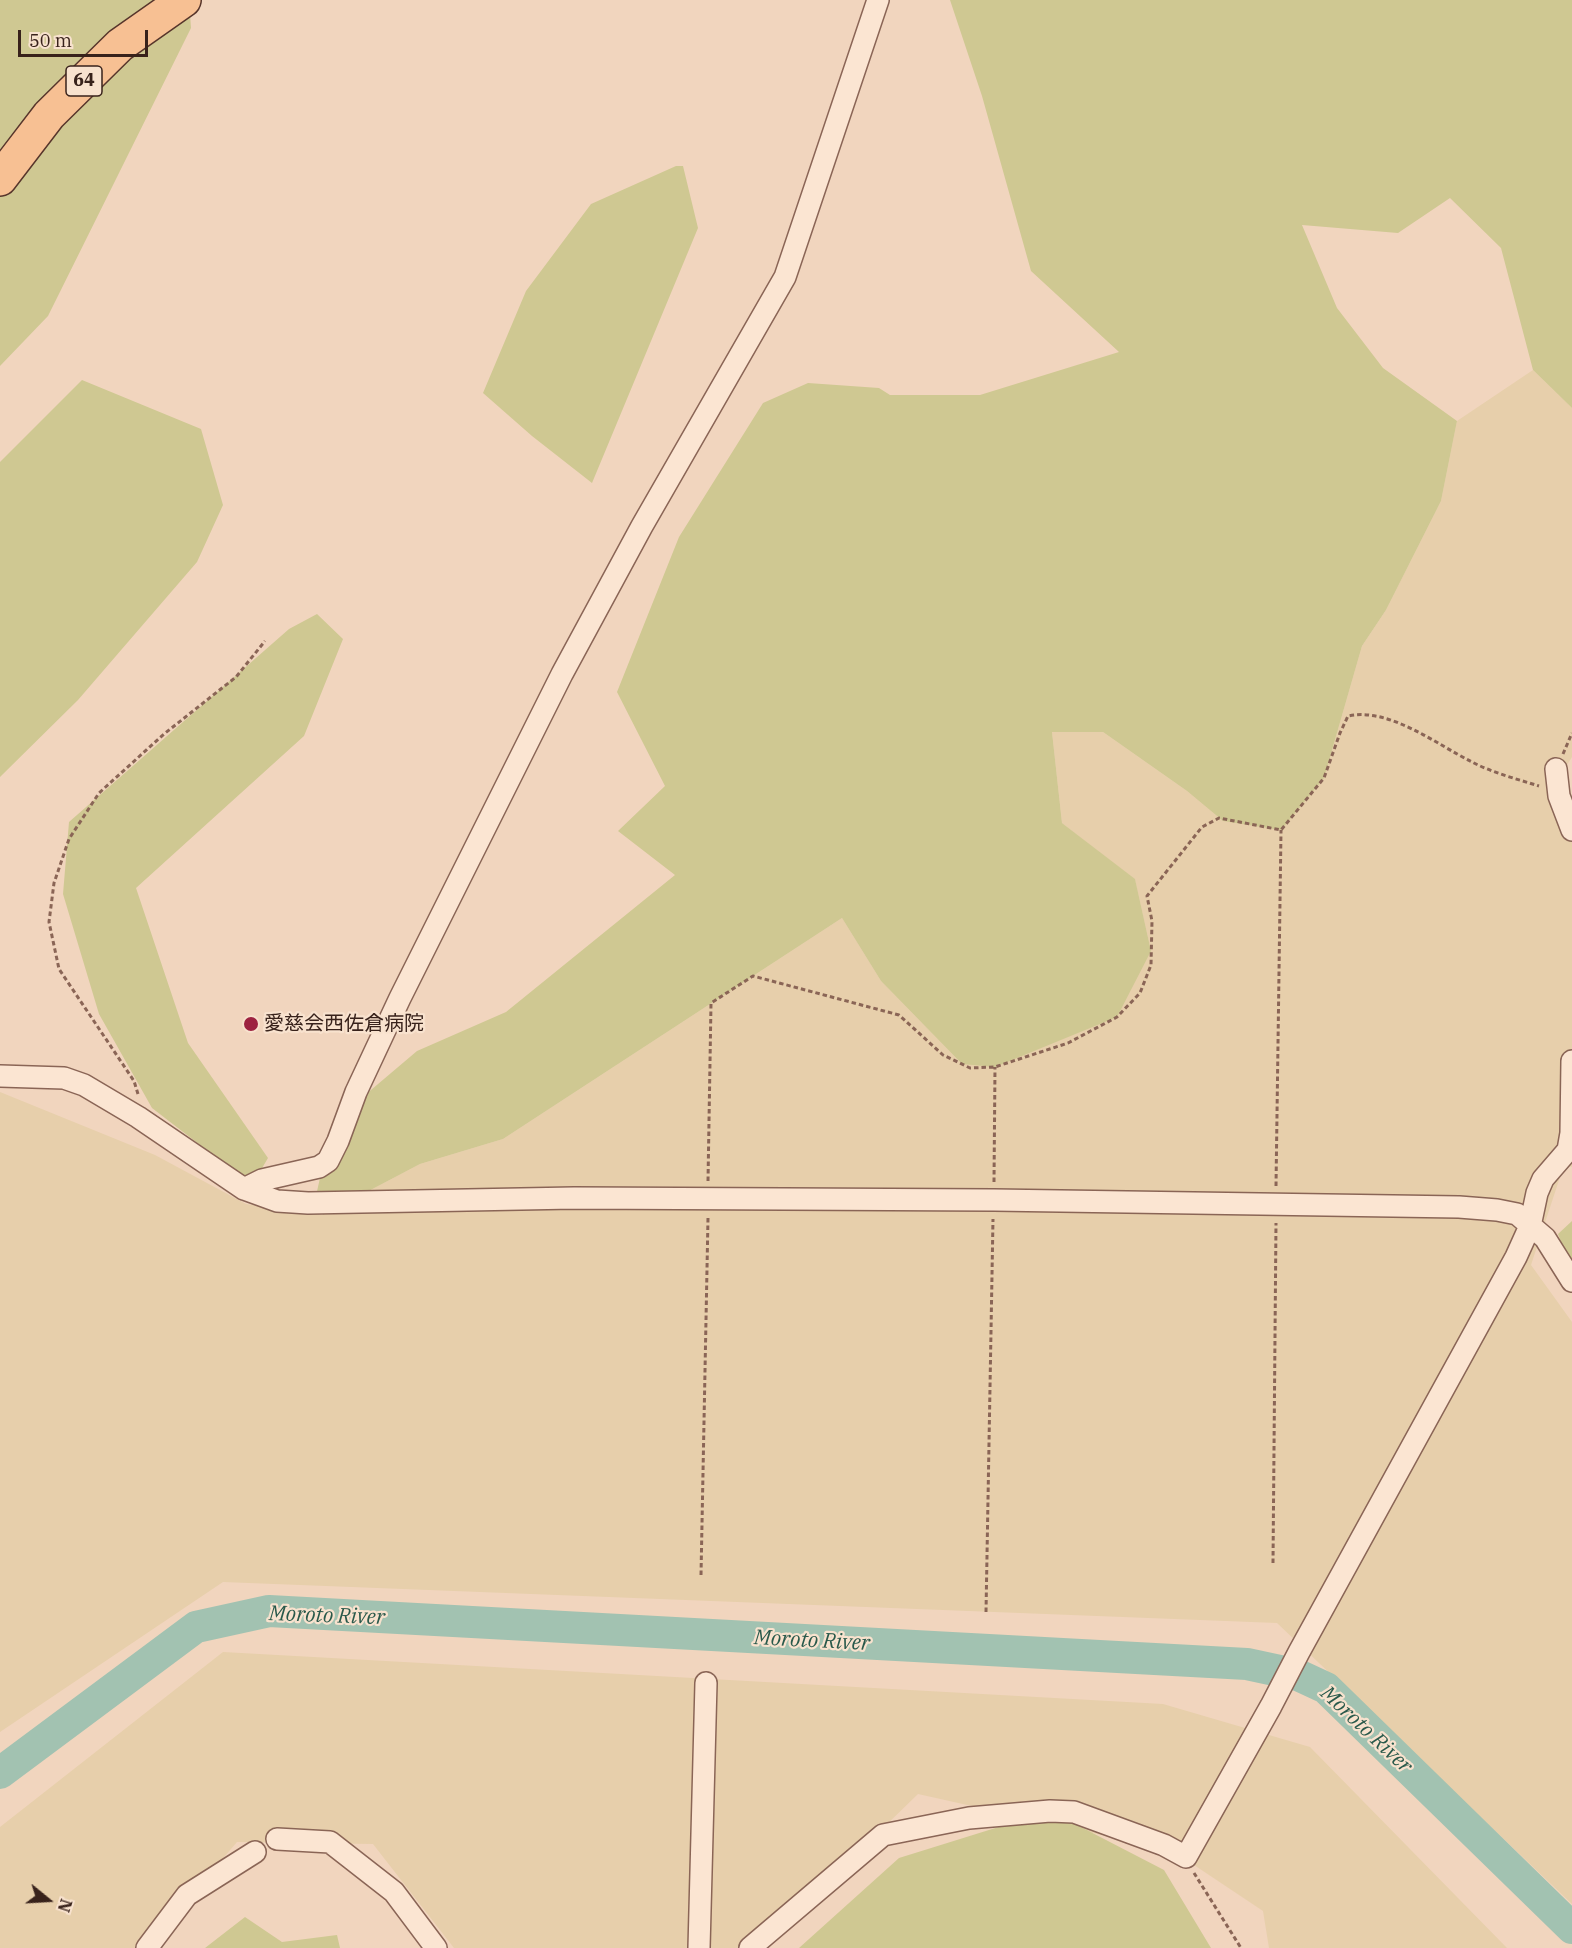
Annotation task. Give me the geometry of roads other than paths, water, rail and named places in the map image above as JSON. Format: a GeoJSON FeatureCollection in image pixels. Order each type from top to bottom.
{"type":"FeatureCollection","features":[{"type":"Feature","properties":{"kind":"main road","name":"64"},"geometry":{"type":"LineString","coordinates":[[0,179],[49,115],[120,45],[184,0]]}},
{"type":"Feature","properties":{"kind":"street"},"geometry":{"type":"LineString","coordinates":[[244,1188],[262,1180],[319,1167],[328,1161],[339,1141],[356,1092],[400,998],[562,674],[642,526],[785,277],[878,0]]}},
{"type":"Feature","properties":{"kind":"street"},"geometry":{"type":"LineString","coordinates":[[1556,769],[1566,791],[1572,830]]}},
{"type":"Feature","properties":{"kind":"street"},"geometry":{"type":"LineString","coordinates":[[750,1948],[883,1835],[969,1818],[1050,1811],[1074,1812],[1164,1845],[1186,1857],[1516,1257],[1530,1226],[1537,1192],[1543,1179],[1568,1150],[1571,1133],[1572,1073]]}},
{"type":"Feature","properties":{"kind":"street"},"geometry":{"type":"LineString","coordinates":[[0,1076],[64,1078],[84,1085],[138,1117],[244,1188],[277,1201],[308,1203],[563,1198],[708,1198],[1459,1207],[1516,1214],[1545,1238],[1572,1281]]}},
{"type":"Feature","properties":{"kind":"street"},"geometry":{"type":"LineString","coordinates":[[699,1948],[706,1683]]}},
{"type":"Feature","properties":{"kind":"street"},"geometry":{"type":"LineString","coordinates":[[277,1839],[330,1842],[394,1892],[436,1948]]}},
{"type":"Feature","properties":{"kind":"street"},"geometry":{"type":"LineString","coordinates":[[147,1948],[187,1895],[255,1852]]}},
{"type":"Feature","properties":{"kind":"waterway","name":"Moroto River"},"geometry":{"type":"LineString","coordinates":[[0,1773],[196,1627],[269,1611],[1247,1664],[1298,1675],[1326,1688],[1572,1928]]}},
{"type":"Feature","properties":{"kind":"place","name":"愛慈会西佐倉病院"},"geometry":{"type":"Point","coordinates":[251,1024]}}]}
